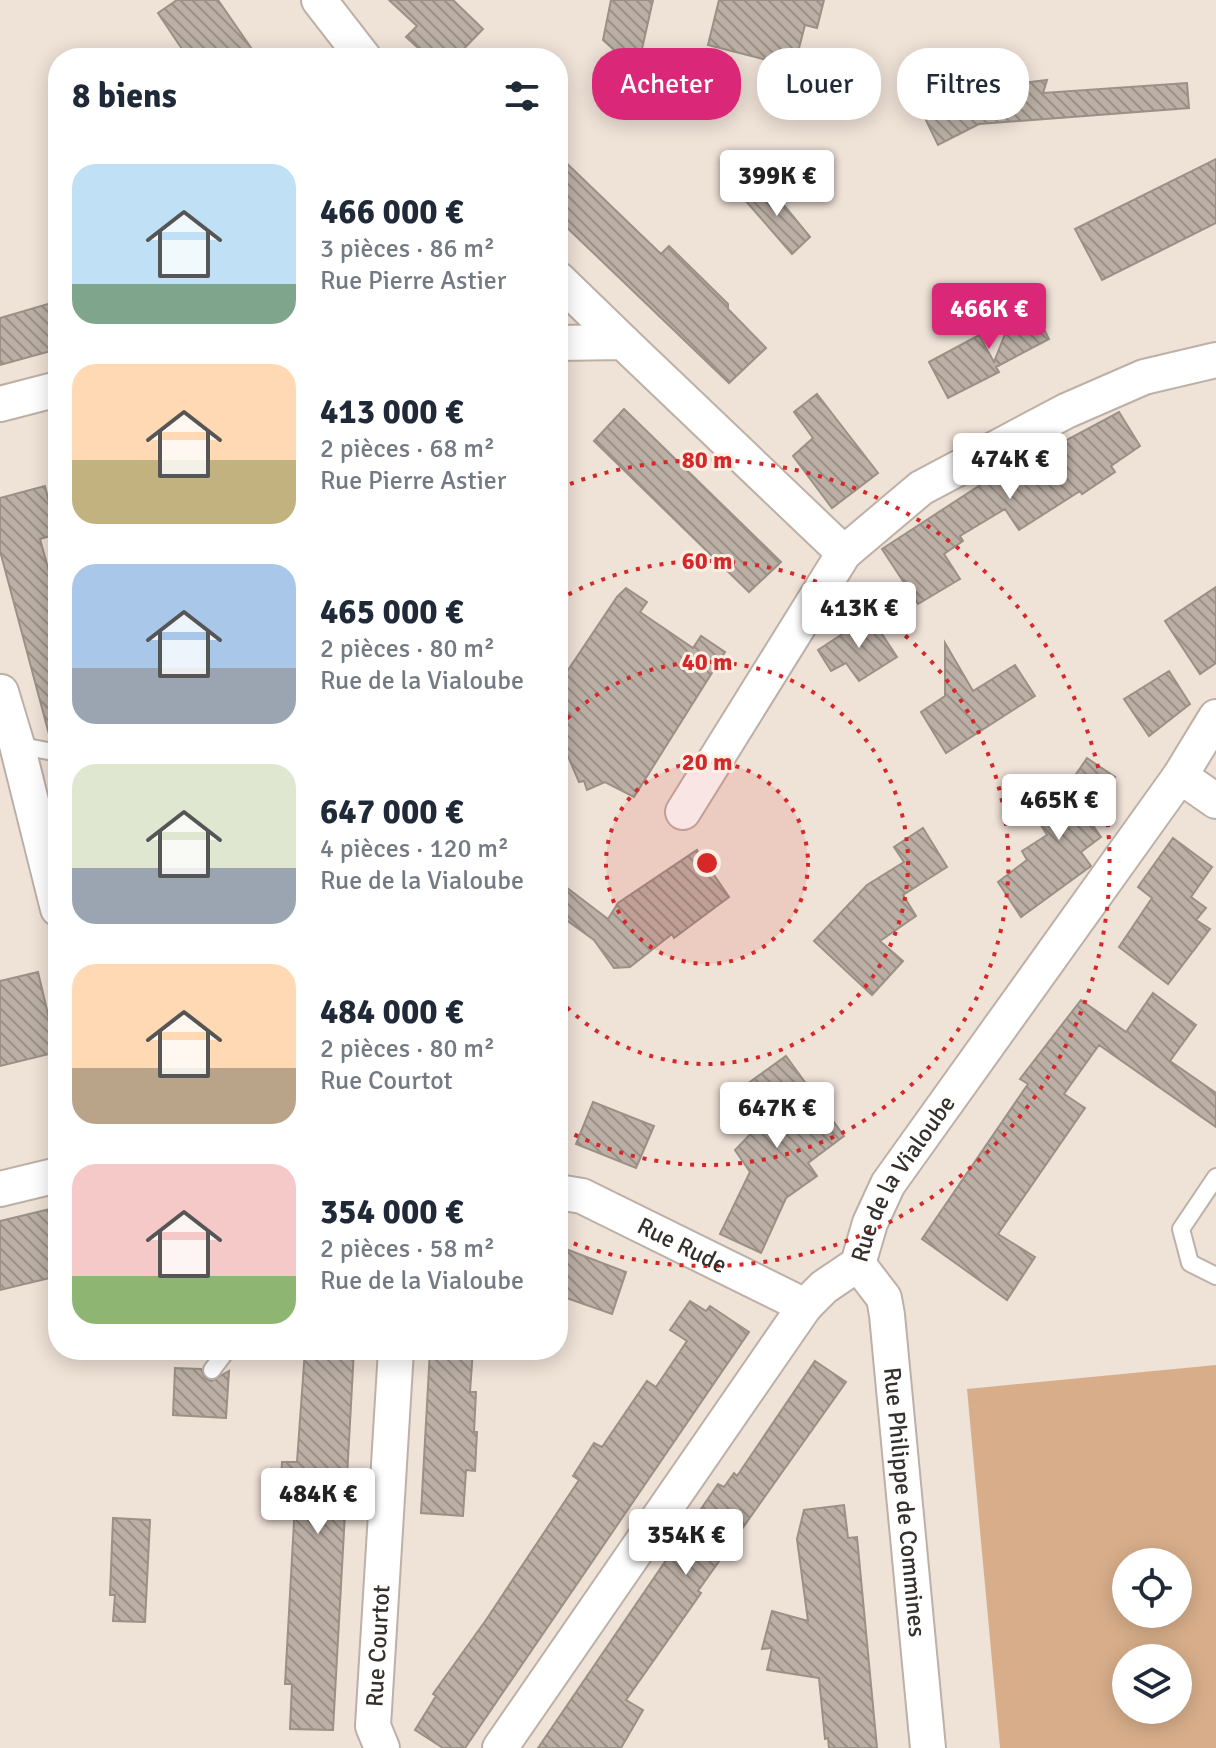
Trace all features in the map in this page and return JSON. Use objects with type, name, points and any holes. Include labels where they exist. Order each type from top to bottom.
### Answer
[{"type":"street","points":[[319,0],[356,48]]},
{"type":"street","points":[[568,289],[844,553]]},
{"type":"street","points":[[568,343],[623,342]]},
{"type":"street","points":[[683,812],[844,553],[921,488],[1066,411],[1144,377],[1216,360]]},
{"type":"street","points":[[0,404],[48,392]]},
{"type":"street","points":[[0,690],[48,869]]},
{"type":"street","name":"Rue de la Vialoube","points":[[500,1748],[805,1306],[824,1287],[858,1264],[870,1223],[888,1184],[1180,776],[1216,717]]},
{"type":"street","points":[[1180,776],[1216,801]]},
{"type":"street","points":[[0,1189],[48,1177]]},
{"type":"street","name":"Rue Rude","points":[[568,1194],[582,1196],[805,1306]]},
{"type":"street","name":"Rue Philippe de Commines","points":[[858,1264],[884,1298],[887,1315],[928,1748]]},
{"type":"street","name":"Rue Courtot","points":[[382,1748],[373,1726],[395,1360]]},
{"type":"lane","points":[[17,745],[48,751]]},
{"type":"lane","points":[[1216,1177],[1181,1229],[1190,1263],[1216,1276]]},
{"type":"lane","points":[[212,1370],[220,1360]]},
{"type":"shaded area","points":[[1216,1365],[1216,1748],[1000,1748],[967,1389]]},
{"type":"building","points":[[177,0],[218,0],[251,48],[181,48],[158,13]]},
{"type":"building","points":[[389,0],[453,0],[483,29],[465,48],[418,48],[406,37],[417,26]]},
{"type":"building","points":[[611,0],[653,0],[642,48],[612,48],[603,40]]},
{"type":"building","points":[[719,0],[824,0],[817,28],[805,25],[799,48],[757,48],[757,58],[741,53],[741,48],[708,45]]},
{"type":"building","points":[[1047,80],[1043,93],[1187,83],[1189,108],[979,124],[938,145],[926,120],[1029,120],[1029,82]]},
{"type":"building","points":[[1216,159],[1216,223],[1102,280],[1075,229]]},
{"type":"building","points":[[568,165],[661,254],[669,246],[728,304],[728,309],[766,348],[729,383],[568,229]]},
{"type":"building","points":[[764,181],[810,237],[792,254],[745,200]]},
{"type":"building","points":[[1023,288],[1049,339],[996,367],[999,372],[948,398],[929,362],[979,335],[994,362]]},
{"type":"building","points":[[48,304],[48,352],[0,365],[0,318]]},
{"type":"building","points":[[817,394],[878,473],[832,508],[793,456],[813,438],[794,412]]},
{"type":"building","points":[[624,409],[781,562],[749,592],[594,441]]},
{"type":"building","points":[[1119,412],[1140,446],[1111,466],[1115,472],[1019,530],[1005,509],[960,536],[963,541],[944,554],[960,579],[918,604],[882,549],[1028,454],[1049,443],[1052,448]]},
{"type":"building","points":[[45,486],[48,498],[48,537],[40,539],[48,568],[48,731],[0,551],[0,498]]},
{"type":"building","points":[[1216,587],[1216,663],[1200,674],[1165,621]]},
{"type":"building","points":[[626,588],[647,602],[640,612],[693,648],[701,636],[725,652],[634,797],[605,782],[587,790],[584,781],[579,782],[568,756],[568,670]]},
{"type":"building","points":[[870,616],[897,657],[859,681],[846,663],[831,671],[818,650]]},
{"type":"building","points":[[945,643],[973,691],[1015,665],[1035,696],[946,753],[921,712],[945,696]]},
{"type":"building","points":[[1169,671],[1190,704],[1149,736],[1124,699]]},
{"type":"building","points":[[1087,758],[1115,777],[1087,817],[1101,837],[1081,852],[1091,866],[1021,917],[998,882],[1027,860],[1022,851],[1047,835],[1038,820],[1051,811]]},
{"type":"building","points":[[923,828],[947,867],[903,895],[916,916],[880,941],[903,961],[872,995],[814,941],[867,885],[904,862],[894,847]]},
{"type":"building","points":[[1173,838],[1212,867],[1191,897],[1206,908],[1196,920],[1210,929],[1168,984],[1119,947],[1152,898],[1138,887]]},
{"type":"building","points":[[697,850],[729,897],[674,938],[672,934],[630,967],[614,968],[594,940],[568,921],[568,889],[608,919],[618,903]]},
{"type":"building","points":[[38,972],[48,1014],[48,1054],[0,1066],[0,981]]},
{"type":"building","points":[[1153,993],[1196,1025],[1170,1061],[1216,1093],[1216,1127],[1099,1045],[1064,1094],[1085,1108],[998,1234],[1035,1257],[1007,1300],[922,1239],[1028,1084],[1020,1079],[1081,1000],[1126,1032]]},
{"type":"building","points":[[786,1056],[844,1136],[808,1163],[817,1176],[786,1198],[761,1253],[720,1234],[750,1172],[735,1150],[760,1124],[736,1092]]},
{"type":"building","points":[[593,1102],[654,1126],[636,1168],[576,1144]]},
{"type":"building","points":[[48,1209],[48,1278],[0,1290],[0,1221]]},
{"type":"building","points":[[568,1250],[626,1272],[612,1314],[568,1299]]},
{"type":"building","points":[[690,1301],[706,1311],[710,1306],[749,1332],[465,1748],[443,1748],[415,1730],[436,1696],[433,1694],[579,1480],[573,1476],[594,1443],[602,1447],[647,1381],[656,1387],[687,1341],[670,1330]]},
{"type":"building","points":[[304,1360],[353,1360],[333,1730],[290,1729],[292,1684],[285,1684],[295,1504],[280,1503],[282,1462],[297,1462]]},
{"type":"building","points":[[429,1360],[472,1360],[470,1392],[476,1392],[475,1471],[466,1470],[463,1516],[421,1513]]},
{"type":"building","points":[[815,1361],[846,1382],[698,1591],[701,1593],[626,1700],[643,1710],[621,1748],[538,1748],[718,1484],[724,1487],[734,1473],[737,1476]]},
{"type":"building","points":[[175,1368],[201,1369],[205,1378],[211,1381],[229,1371],[226,1418],[173,1415]]},
{"type":"building","points":[[844,1505],[848,1538],[857,1537],[877,1748],[829,1748],[828,1738],[825,1739],[819,1678],[767,1670],[772,1648],[762,1649],[772,1611],[808,1621],[797,1539],[804,1510]]},
{"type":"building","points":[[113,1518],[150,1520],[145,1622],[113,1621],[115,1595],[110,1595]]}]
